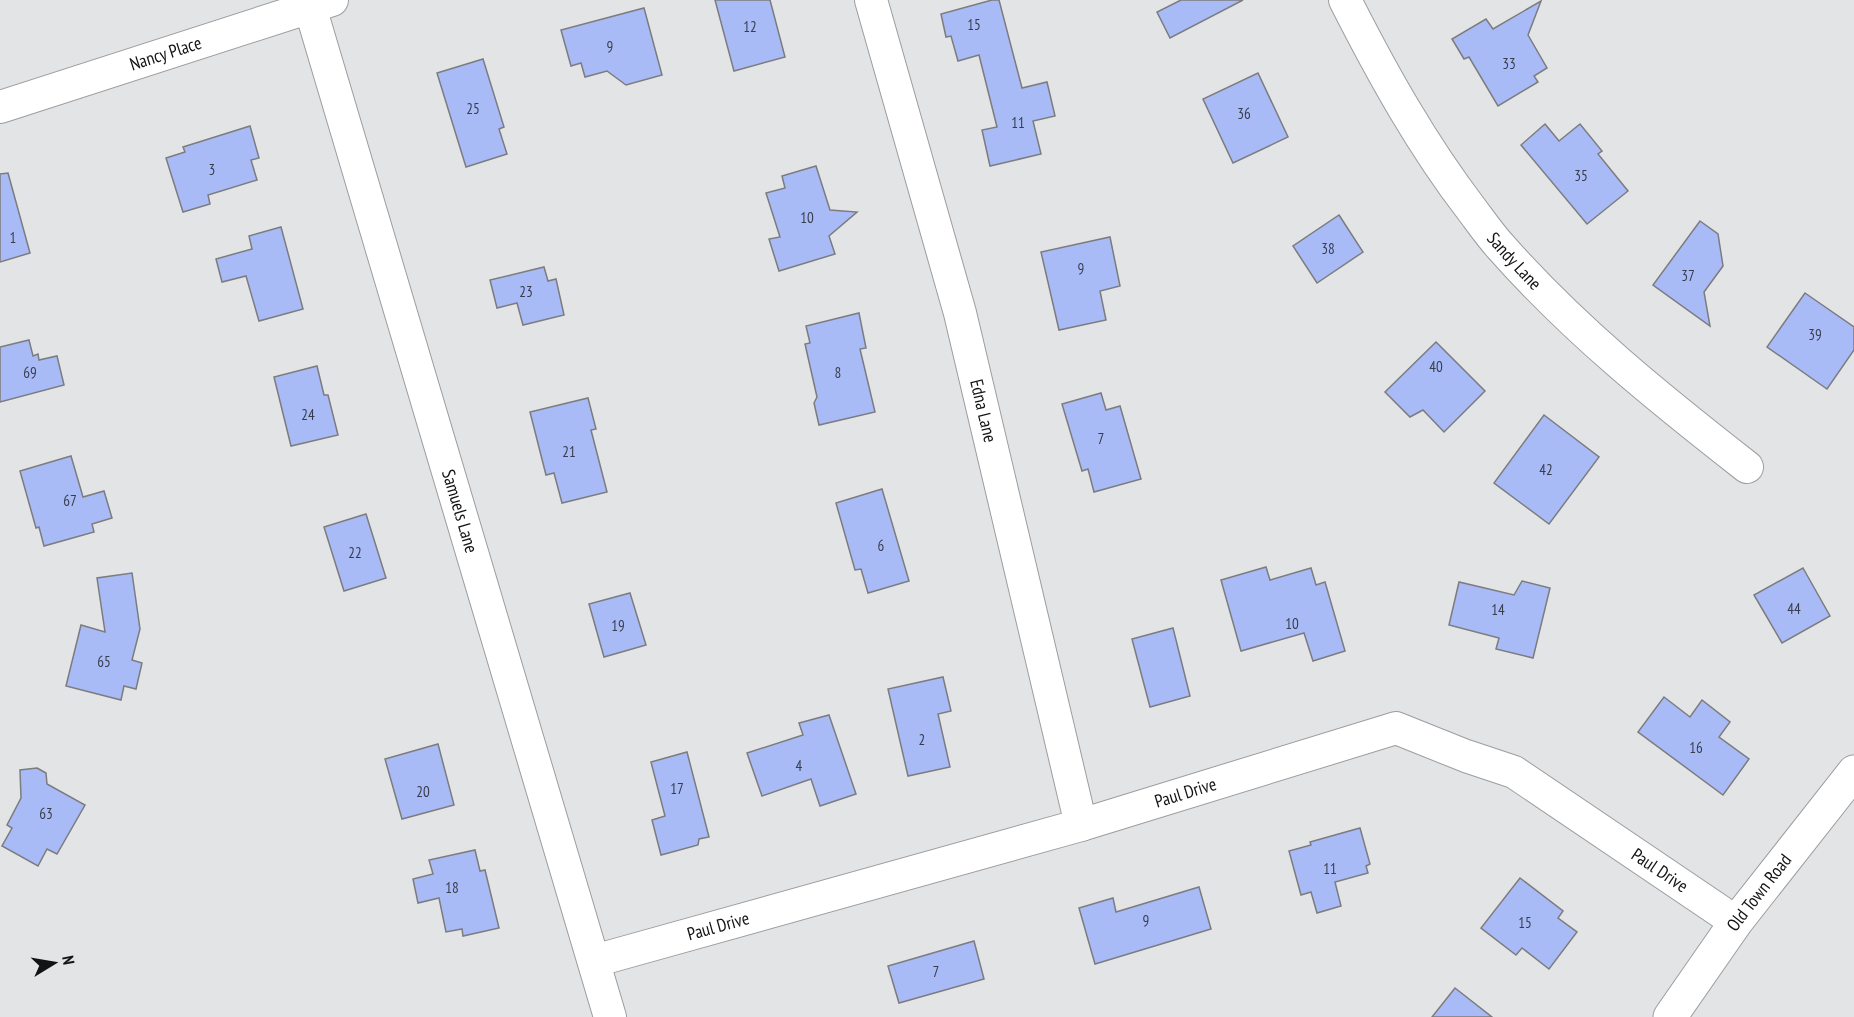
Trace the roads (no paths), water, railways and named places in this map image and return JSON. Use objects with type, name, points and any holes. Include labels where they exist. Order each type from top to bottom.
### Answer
[{"type":"main road","name":"Old Town Road","points":[[1670,1017],[1736,922],[1854,772]]},
{"type":"street","name":"Edna Lane","points":[[871,0],[960,313],[1081,825]]},
{"type":"street","name":"Sandy Lane","points":[[1345,0],[1369,47],[1440,168],[1498,245],[1566,316],[1658,396],[1748,467]]},
{"type":"street","name":"Nancy Place","points":[[0,108],[321,3]]},
{"type":"street","name":"Samuels Lane","points":[[321,3],[610,1017]]},
{"type":"street","name":"Paul Drive","points":[[594,961],[1081,825],[1396,728],[1514,772],[1736,922]]}]
